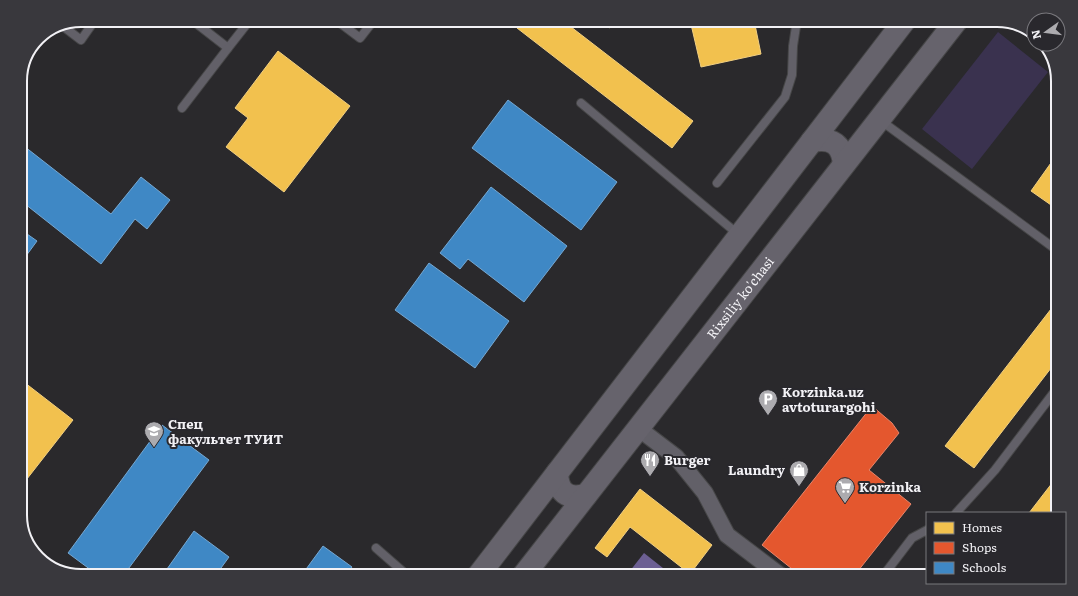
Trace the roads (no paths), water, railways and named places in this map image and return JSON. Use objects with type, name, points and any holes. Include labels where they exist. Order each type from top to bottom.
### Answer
[{"type":"main road","points":[[483,569],[812,141],[897,27]]},
{"type":"main road","name":"Rixsiliy ko'chasi","points":[[528,569],[952,27]]},
{"type":"main road","points":[[812,141],[825,140],[835,143],[842,153],[844,164]]},
{"type":"main road","points":[[557,473],[559,484],[565,494],[576,497],[586,495]]},
{"type":"street","points":[[638,428],[676,457],[705,493],[727,535],[772,569]]},
{"type":"lane","points":[[67,29],[80,40],[90,27]]},
{"type":"lane","points":[[201,27],[228,48]]},
{"type":"lane","points":[[182,108],[244,27]]},
{"type":"lane","points":[[345,27],[360,38],[369,27]]},
{"type":"lane","points":[[716,183],[786,96],[792,75],[793,46],[796,27]]},
{"type":"lane","points":[[581,103],[740,235]]},
{"type":"lane","points":[[879,120],[1051,246]]},
{"type":"lane","points":[[957,512],[995,470],[1051,400]]},
{"type":"lane","points":[[888,569],[912,538],[926,531]]},
{"type":"lane","points":[[376,548],[400,569]]},
{"type":"place","name":"Korzinka.uz avtoturargohi","points":[[768,416]]},
{"type":"place","name":"Спец факультет ТУИТ","points":[[154,448]]},
{"type":"place","name":"Burger","points":[[650,477]]},
{"type":"place","name":"Laundry","points":[[799,487]]},
{"type":"place","name":"Korzinka","points":[[845,504]]}]
